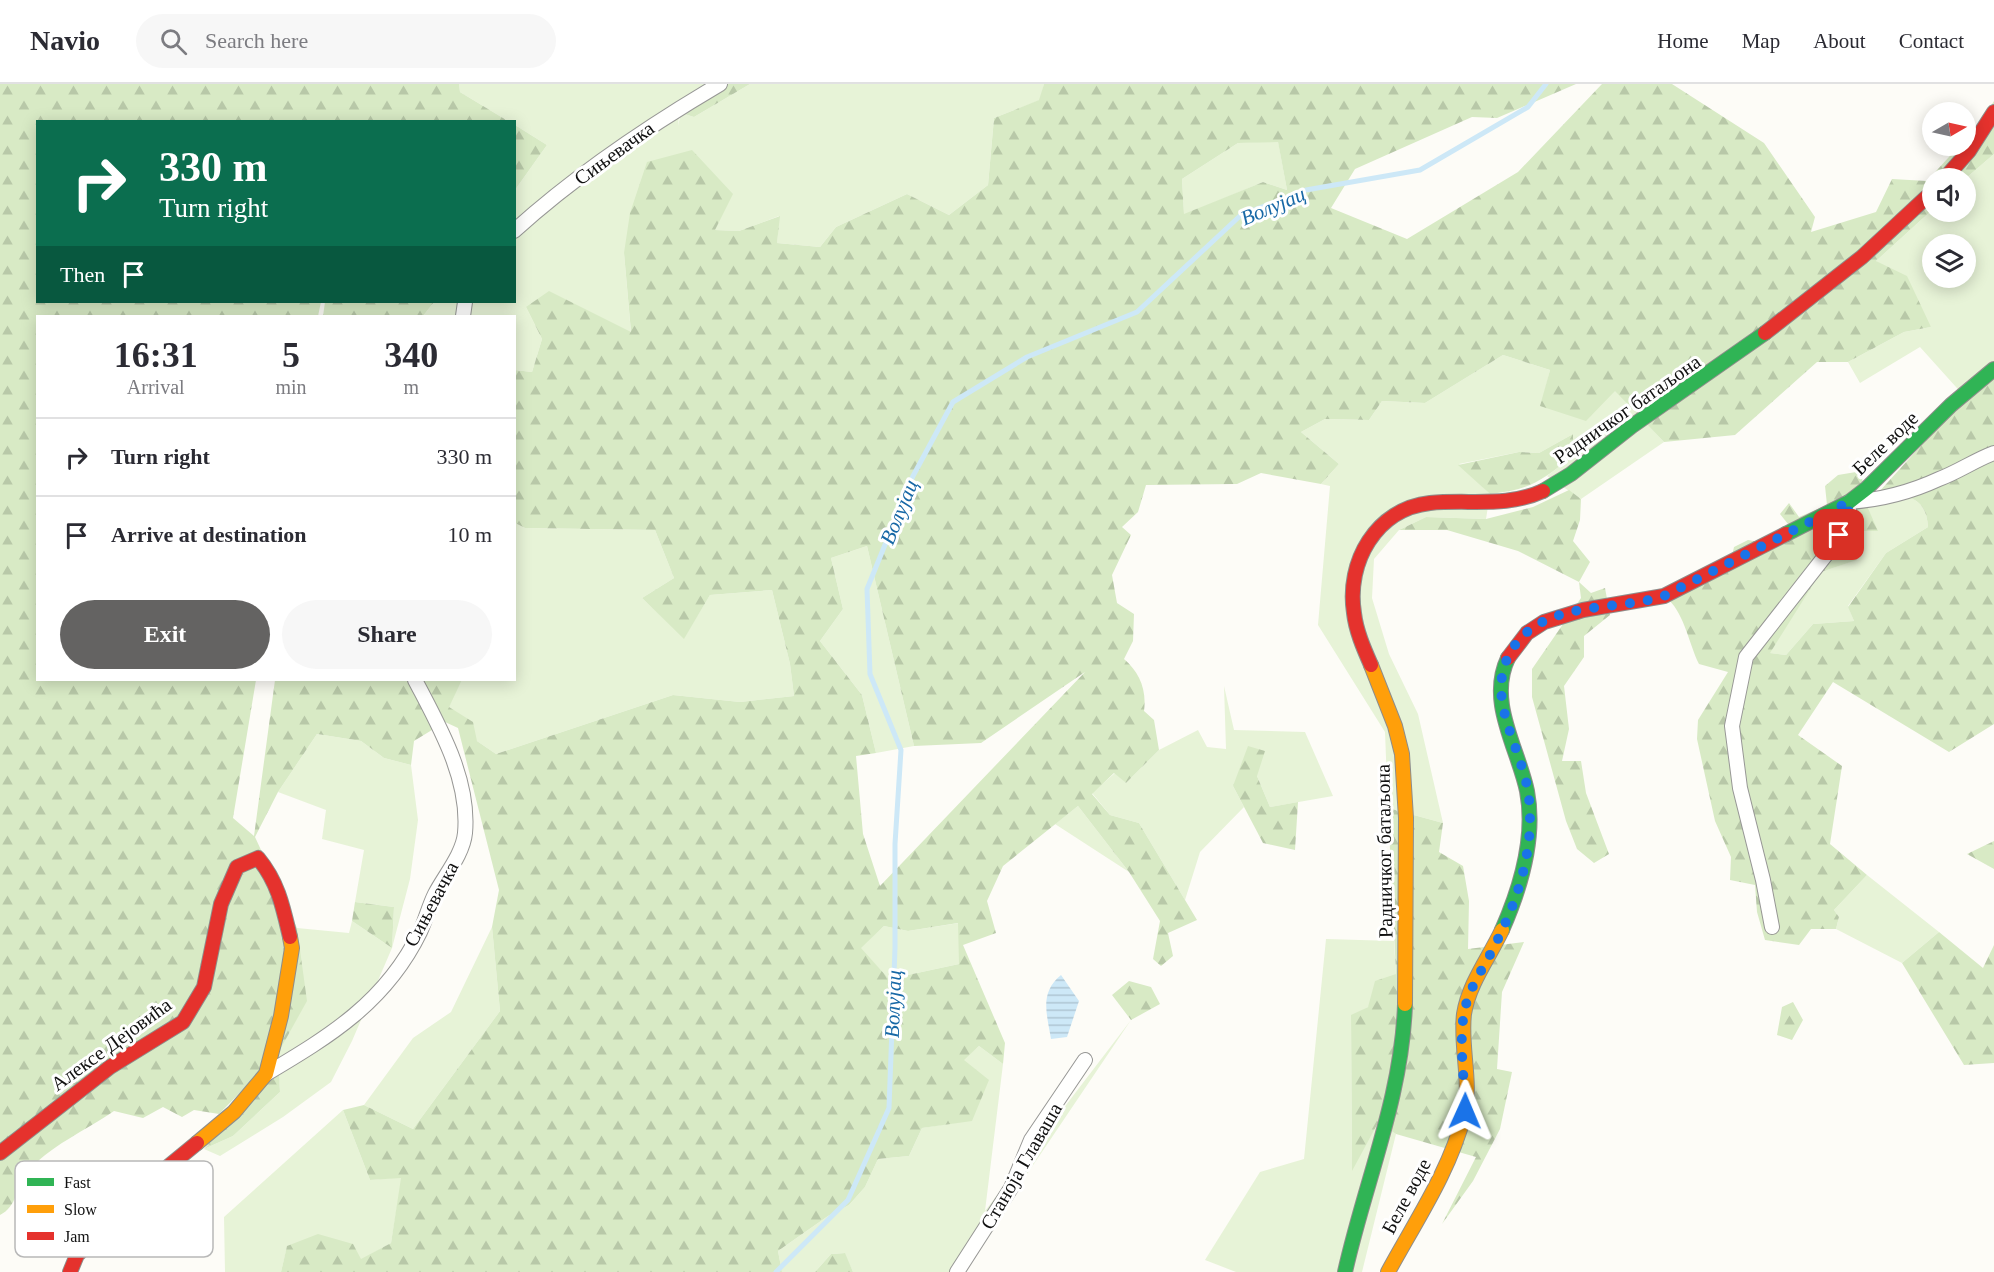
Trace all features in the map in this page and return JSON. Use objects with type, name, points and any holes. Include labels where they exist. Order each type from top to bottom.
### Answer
[{"type":"street","name":"Сињевачка","points":[[516,229],[540,208],[648,127],[720,84]]},
{"type":"street","points":[[1954,168],[1969,151],[1994,112]]},
{"type":"street","name":"Радничког батаљона","points":[[1345,1272],[1359,1212],[1386,1129],[1400,1064],[1405,1015],[1405,776],[1393,717],[1370,668],[1353,619],[1355,578],[1361,553],[1369,539],[1389,517],[1411,506],[1441,501],[1506,503],[1532,496],[1554,485],[1629,428],[1792,315],[1862,260],[1922,202]]},
{"type":"street","name":"Беле воде","points":[[1388,1272],[1448,1159],[1465,1111],[1462,1025],[1468,998],[1511,914],[1520,886],[1530,828],[1529,799],[1526,778],[1505,720],[1500,689],[1503,667],[1514,646],[1530,630],[1553,618],[1585,609],[1637,603],[1664,596],[1849,502],[1867,488],[1951,405],[1994,369]]},
{"type":"street","points":[[1772,927],[1740,788],[1732,726],[1746,657],[1829,551],[1849,519],[1849,502],[1873,501],[1908,491],[1940,479],[1994,453]]},
{"type":"street","name":"Сињевачка","points":[[266,1074],[324,1040],[359,1014],[389,978],[419,933],[434,896],[463,846],[465,817],[455,768],[444,736],[416,681]]},
{"type":"street","name":"Алексе Дејовића","points":[[0,1153],[110,1067],[183,1022],[204,987],[221,904],[237,867],[258,858],[268,871],[281,896],[292,948],[281,1016],[266,1074],[234,1112],[175,1161]]},
{"type":"street","name":"Станоја Главаша","points":[[957,1272],[1011,1188],[1031,1140],[1085,1060]]},
{"type":"street","name":"Алексе Дејовића","points":[[70,1272],[76,1257]]},
{"type":"green space","points":[[0,84],[459,84],[460,92],[506,120],[36,120],[36,303],[321,303],[318,315],[36,315],[36,681],[256,681],[233,818],[254,836],[275,681],[462,681],[449,707],[473,722],[477,741],[496,754],[673,695],[740,702],[794,696],[790,664],[772,590],[710,595],[684,639],[642,598],[674,578],[655,530],[525,528],[516,524],[516,370],[532,372],[542,339],[526,307],[549,291],[631,332],[624,253],[630,213],[647,162],[692,150],[733,194],[715,230],[739,231],[780,216],[777,243],[820,247],[836,227],[907,194],[949,215],[988,185],[994,118],[1039,100],[1044,84],[1576,84],[1497,118],[1472,117],[1355,169],[1331,208],[1407,239],[1518,172],[1602,84],[1672,84],[1764,143],[1815,217],[1811,232],[1876,212],[1892,179],[1922,181],[1922,219],[1876,261],[1907,276],[1931,327],[1904,332],[1848,362],[1817,362],[1735,435],[1664,442],[1615,391],[1586,421],[1540,406],[1550,370],[1503,355],[1425,403],[1382,401],[1369,420],[1325,419],[1301,432],[1339,464],[1321,484],[1261,473],[1237,484],[1146,485],[1138,512],[1122,527],[1131,535],[1112,575],[1117,603],[1134,614],[1133,641],[1124,659],[1141,682],[1145,703],[1144,711],[1154,720],[1159,750],[1126,783],[1114,773],[1092,794],[1110,815],[1139,823],[1197,920],[1168,933],[1173,956],[1161,966],[1153,959],[1160,921],[1129,872],[1078,806],[1003,866],[987,901],[996,933],[963,945],[1005,1043],[1003,1064],[979,1046],[964,1060],[989,1080],[972,1121],[922,1128],[909,1156],[878,1159],[865,1187],[849,1205],[828,1216],[778,1251],[782,1272],[281,1272],[287,1246],[318,1234],[353,1244],[361,1259],[391,1243],[401,1178],[370,1180],[343,1110],[364,1105],[413,1129],[500,1011],[492,927],[499,890],[458,728],[445,722],[414,741],[411,765],[384,758],[361,741],[317,734],[278,792],[255,837],[297,928],[307,1001],[277,1055],[219,1114],[194,1110],[182,1117],[163,1107],[143,1118],[114,1111],[56,1147],[38,1161],[15,1161],[15,1197],[10,1207],[0,1215]],"holes":[[[1278,142],[1287,190],[1263,182],[1184,214],[1182,179],[1238,143]],[[867,546],[914,746],[981,743],[1085,672],[880,886],[863,834],[856,756],[876,753],[862,695],[820,641],[843,609],[831,558]],[[958,923],[959,964],[889,979],[861,948],[884,926],[908,931]]]},
{"type":"green space","points":[[459,84],[717,84],[680,108],[678,126],[681,113],[694,117],[750,84],[1044,84],[1040,100],[994,118],[988,185],[949,215],[907,194],[836,227],[820,247],[777,243],[779,216],[739,231],[714,230],[624,253],[631,333],[526,307],[542,339],[532,372],[516,370],[516,315],[424,315],[433,303],[516,303],[516,189],[547,145],[516,126],[516,120],[506,120],[460,92]]},
{"type":"green space","points":[[724,84],[750,84],[694,117],[681,113]]},
{"type":"green space","points":[[1994,101],[1994,154],[1976,170],[1939,168],[1950,156],[1976,156],[1976,129]]},
{"type":"green space","points":[[516,126],[547,145],[516,189]]},
{"type":"green space","points":[[1278,141],[1287,190],[1263,182],[1184,215],[1182,179],[1238,143]]},
{"type":"green space","points":[[1994,154],[1994,365],[1965,397],[1920,347],[1860,383],[1848,362],[1904,332],[1931,327],[1876,261],[1922,219],[1922,222],[1976,222],[1976,170]]},
{"type":"green space","points":[[325,303],[433,303],[424,315],[323,315]]},
{"type":"green space","points":[[1503,355],[1550,370],[1541,406],[1615,390],[1664,442],[1581,499],[1547,476],[1573,456],[1573,434],[1539,453],[1519,452],[1459,464],[1490,494],[1486,519],[1426,517],[1399,530],[1374,559],[1372,598],[1389,654],[1418,714],[1443,823],[1388,808],[1385,732],[1318,625],[1330,486],[1321,484],[1339,464],[1301,432],[1325,419],[1369,420],[1382,401],[1425,403]]},
{"type":"green space","points":[[1994,365],[1994,724],[1949,752],[1833,682],[1798,735],[1842,766],[1830,844],[1867,875],[1834,910],[1839,917],[1836,929],[1811,929],[1799,945],[1765,940],[1757,912],[1755,885],[1730,880],[1731,857],[1715,821],[1697,739],[1698,720],[1728,672],[1699,664],[1683,622],[1669,600],[1731,560],[1734,547],[1748,540],[1760,542],[1788,524],[1780,514],[1789,503],[1799,517],[1827,505],[1825,486],[1838,475],[1862,471],[1863,497],[1878,531],[1852,531],[1840,548],[1857,560],[1821,572],[1770,653],[1786,655],[1813,624],[1854,621],[1848,607],[1886,553],[1928,527],[1923,508],[1918,503],[1905,496],[1878,493]]},
{"type":"green space","points":[[1573,434],[1573,456],[1543,478],[1515,490],[1490,494],[1458,465],[1519,452],[1539,453]]},
{"type":"green space","points":[[1569,490],[1581,499],[1580,520],[1573,541],[1590,562],[1579,582],[1518,551],[1447,530],[1399,530],[1426,517],[1486,519],[1533,507]]},
{"type":"green space","points":[[1878,493],[1905,496],[1918,503],[1923,508],[1928,527],[1886,553],[1848,606],[1854,621],[1813,624],[1786,655],[1769,653],[1821,572],[1856,560],[1840,548],[1853,531],[1863,497]]},
{"type":"green space","points":[[516,524],[525,528],[655,530],[674,578],[642,598],[684,638],[710,595],[772,590],[790,664],[794,696],[740,702],[673,695],[496,754],[477,741],[448,707],[461,681],[516,681]]},
{"type":"green space","points":[[867,546],[914,746],[876,753],[862,695],[820,641],[843,609],[831,558]]},
{"type":"green space","points":[[1579,582],[1591,593],[1605,588],[1610,615],[1584,636],[1584,657],[1564,686],[1569,729],[1562,761],[1581,761],[1586,793],[1609,854],[1594,863],[1577,849],[1566,821],[1532,697],[1532,669],[1581,598]]},
{"type":"green space","points":[[1224,686],[1234,730],[1305,732],[1333,796],[1270,807],[1257,776],[1233,786],[1244,807],[1200,852],[1185,900],[1139,823],[1110,815],[1092,793],[1115,773],[1126,783],[1159,750],[1198,730],[1207,747],[1226,749]]},
{"type":"green space","points":[[317,734],[361,741],[384,758],[411,765],[418,820],[410,879],[392,948],[394,907],[355,902],[364,850],[322,839],[326,810],[278,792]]},
{"type":"green space","points":[[1248,746],[1265,751],[1257,776],[1270,807],[1298,802],[1295,850],[1263,843],[1233,786]]},
{"type":"green space","points":[[1078,806],[1129,872],[1055,824]]},
{"type":"green space","points":[[1388,808],[1443,823],[1439,852],[1463,866],[1469,901],[1468,949],[1524,942],[1502,992],[1497,1069],[1512,1072],[1500,1129],[1473,1181],[1442,1224],[1476,1157],[1396,1134],[1378,1123],[1352,1171],[1351,1015],[1368,1007],[1375,981],[1396,974]]},
{"type":"green space","points":[[1994,841],[1994,869],[1967,854]]},
{"type":"green space","points":[[1867,875],[1939,932],[1902,963],[1836,929],[1839,917],[1834,910]]},
{"type":"green space","points":[[355,902],[394,907],[392,948],[352,921]]},
{"type":"green space","points":[[352,921],[392,948],[352,1041],[331,1082],[283,1117],[220,1156],[204,1149],[233,1136],[280,1092],[277,1055],[297,928],[349,933]]},
{"type":"green space","points":[[959,923],[959,964],[889,979],[860,948],[884,926],[908,931]]},
{"type":"green space","points":[[492,927],[500,1011],[413,1129],[364,1105],[413,1038],[451,1012]]},
{"type":"green space","points":[[1939,932],[1983,968],[1994,945],[1994,1063],[1964,1065],[1902,963]]},
{"type":"green space","points":[[1326,939],[1394,941],[1396,974],[1368,1007],[1351,1016],[1352,1169],[1378,1123],[1396,1134],[1362,1272],[1236,1272],[1205,1260],[1260,1172],[1304,1159]]},
{"type":"green space","points":[[1129,981],[1151,987],[1160,1004],[1131,1020],[1112,995]]},
{"type":"green space","points":[[1793,1002],[1803,1020],[1792,1040],[1777,1035],[1782,1007]]},
{"type":"green space","points":[[1131,1020],[961,1272],[853,1272],[844,1253],[831,1254],[815,1272],[782,1272],[778,1251],[828,1216],[849,1205],[865,1187],[878,1159],[909,1156],[922,1128],[972,1120],[963,1060],[979,1046],[1003,1064],[985,1211]]},
{"type":"green space","points":[[279,1075],[280,1092],[233,1136],[204,1149],[265,1084]]},
{"type":"green space","points":[[343,1110],[370,1180],[402,1177],[391,1243],[361,1260],[287,1247],[281,1272],[225,1272],[224,1217]]},
{"type":"green space","points":[[845,1253],[853,1272],[815,1272],[831,1254]]},
{"type":"water","points":[[1061,975],[1079,1001],[1067,1037],[1051,1039],[1047,997],[1054,982]]},
{"type":"waterway","name":"Волујац","points":[[776,1272],[848,1200],[889,1108],[895,948],[895,844],[901,750],[870,674],[867,589],[913,476],[953,402],[1027,357],[1137,312],[1241,215],[1306,190],[1420,170],[1528,107],[1546,84]]},
{"type":"traffic: fast","points":[[1543,491],[1571,474],[1632,426],[1765,333]]},
{"type":"traffic: fast","points":[[1786,534],[1849,502],[1867,488],[1951,405],[1994,369]]},
{"type":"traffic: fast","points":[[1502,930],[1521,880],[1530,826],[1527,791],[1502,708],[1502,675],[1508,658]]},
{"type":"traffic: fast","points":[[1345,1272],[1390,1106],[1397,1073],[1405,1004]]},
{"type":"traffic: slow","points":[[1371,665],[1395,726],[1402,754],[1406,818],[1405,1004]]},
{"type":"traffic: slow","points":[[1388,1272],[1431,1196],[1458,1136],[1464,1115],[1467,1090],[1463,1039],[1464,1014],[1470,992],[1502,930]]},
{"type":"traffic: slow","points":[[197,1143],[234,1112],[266,1074],[281,1016],[292,948],[290,937]]},
{"type":"traffic: jam","points":[[1954,168],[1969,151],[1994,112]]},
{"type":"traffic: jam","points":[[1765,333],[1862,257],[1922,201]]},
{"type":"traffic: jam","points":[[1371,665],[1357,626],[1353,594],[1360,557],[1380,527],[1411,507],[1430,503],[1501,501],[1543,491]]},
{"type":"traffic: jam","points":[[1508,658],[1527,633],[1544,622],[1583,610],[1664,596],[1786,534]]},
{"type":"traffic: jam","points":[[0,1153],[110,1067],[183,1022],[204,987],[221,904],[237,867],[258,858],[265,867],[282,905],[290,937]]},
{"type":"traffic: jam","points":[[175,1161],[197,1143]]},
{"type":"traffic: jam","points":[[70,1272],[76,1257]]},
{"type":"route","points":[[1465,1111],[1462,1025],[1468,998],[1511,914],[1520,886],[1530,828],[1526,778],[1505,720],[1500,689],[1503,667],[1514,646],[1530,630],[1553,618],[1585,609],[1637,603],[1664,596],[1849,502],[1849,519],[1839,535]]}]
